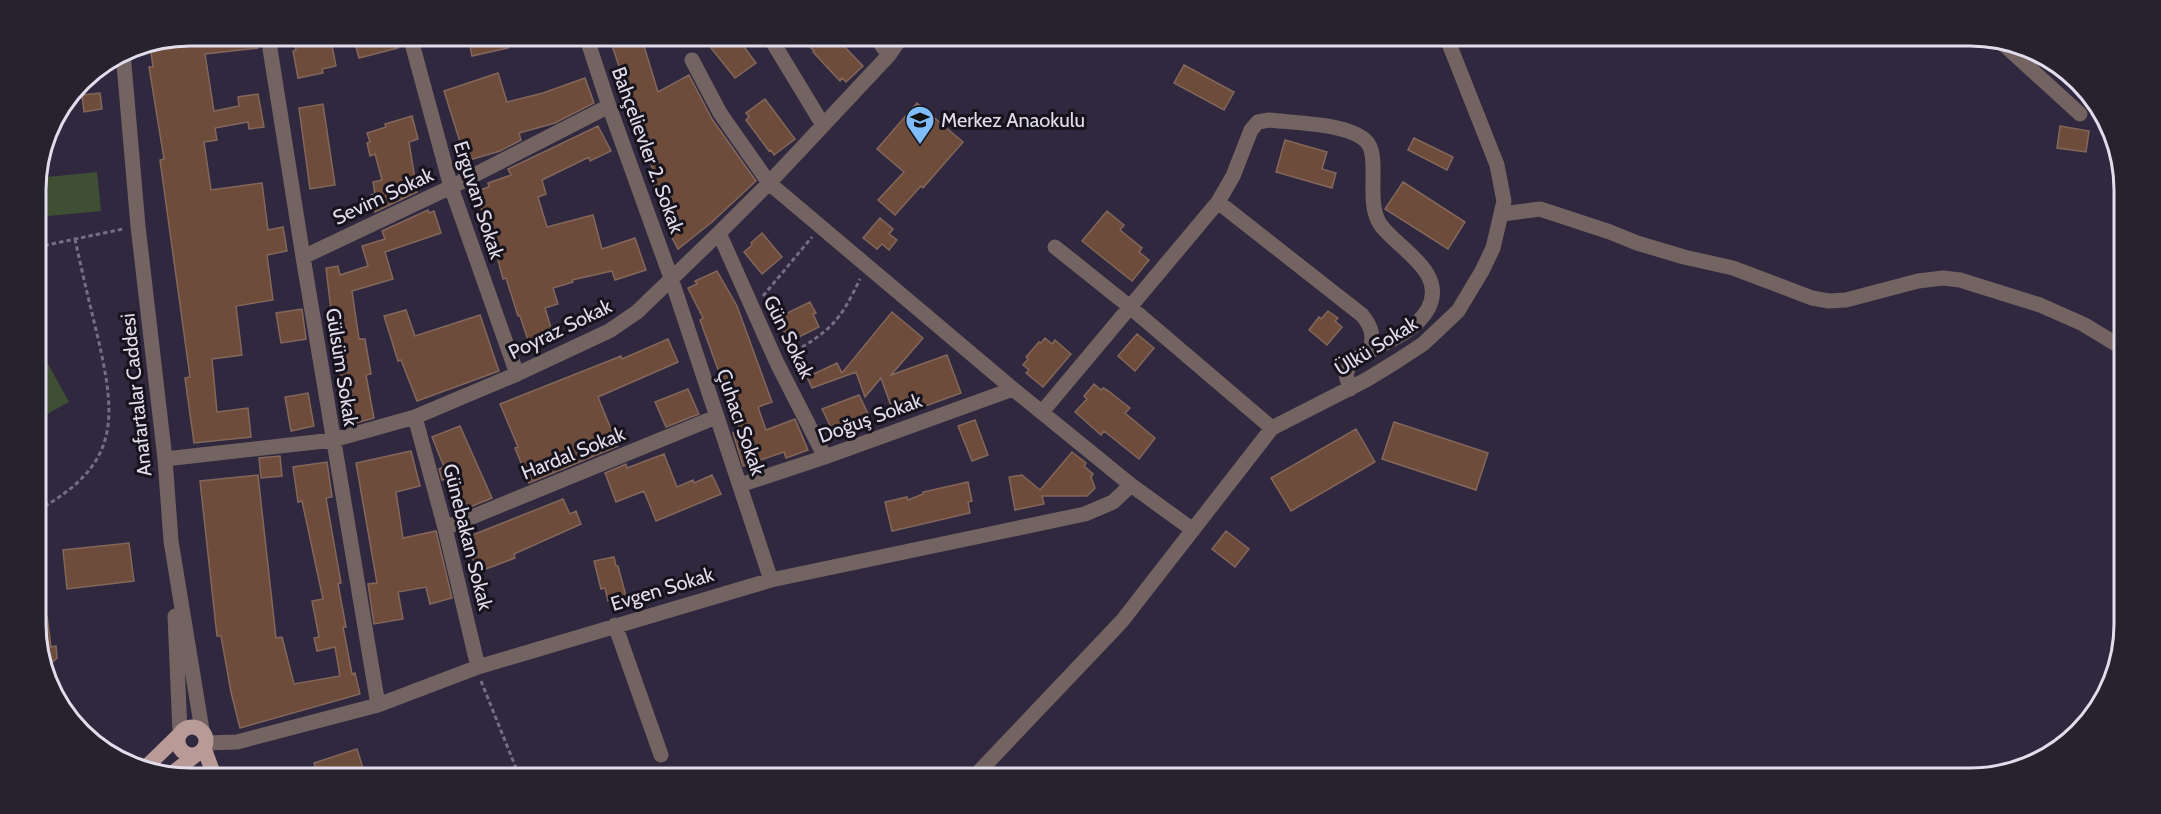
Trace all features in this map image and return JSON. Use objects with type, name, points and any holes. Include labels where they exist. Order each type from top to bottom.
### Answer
[{"type":"main road","points":[[151,762],[184,729],[193,726],[211,768]]},
{"type":"main road","points":[[179,734],[178,745],[183,752],[202,744]]},
{"type":"main road","points":[[179,767],[202,744]]},
{"type":"street","name":"Ülkü Sokak","points":[[1272,428],[1350,389],[1423,344],[1458,310],[1493,248],[1502,214],[1502,185],[1497,165],[1450,46]]},
{"type":"street","name":"Gülsüm Sokak","points":[[270,47],[378,705]]},
{"type":"street","name":"Erguvan Sokak","points":[[413,47],[451,187],[517,374]]},
{"type":"street","name":"Bahçelievler 2. Sokak","points":[[590,47],[671,278]]},
{"type":"street","points":[[775,47],[823,125]]},
{"type":"street","points":[[883,47],[889,55]]},
{"type":"street","name":"Poyraz Sokak","points":[[165,459],[333,440],[415,417],[517,374],[624,322],[769,183],[895,47]]},
{"type":"street","points":[[2013,53],[2080,114]]},
{"type":"street","points":[[692,60],[720,113],[769,183],[1013,389],[1131,484],[1193,530]]},
{"type":"street","name":"Anafartalar Caddesi","points":[[124,63],[138,225],[165,459],[171,542],[202,744]]},
{"type":"street","name":"Sevim Sokak","points":[[303,257],[451,187],[609,106]]},
{"type":"street","points":[[1042,412],[1218,202],[1233,176],[1251,130],[1258,122],[1269,120],[1336,128],[1365,140],[1372,150],[1375,215],[1380,226],[1419,262],[1432,290],[1428,308],[1421,318],[1392,340],[1350,363],[1346,375],[1350,389]]},
{"type":"street","points":[[1218,202],[1362,315],[1370,325],[1372,333],[1370,351]]},
{"type":"street","points":[[1502,214],[1540,209],[1637,243],[1732,268],[1812,298],[1829,301],[1846,300],[1918,281],[1943,278],[1960,280],[2040,304],[2083,324],[2114,343]]},
{"type":"street","name":"Gün Sokak","points":[[719,233],[777,363],[825,457]]},
{"type":"street","points":[[983,768],[1122,621],[1272,428],[1130,307],[1055,247]]},
{"type":"street","name":"Çuhacı Sokak","points":[[671,278],[771,580]]},
{"type":"street","name":"Doğuş Sokak","points":[[740,484],[825,457],[1013,389]]},
{"type":"street","name":"Günebakan Sokak","points":[[415,417],[445,528],[478,668]]},
{"type":"street","name":"Hardal Sokak","points":[[445,528],[716,417]]},
{"type":"street","name":"Evgen Sokak","points":[[202,744],[237,742],[378,705],[478,668],[771,580],[1084,514],[1113,502],[1131,484]]},
{"type":"street","points":[[171,542],[179,734]]},
{"type":"street","points":[[615,625],[661,755]]},
{"type":"path","points":[[47,245],[138,225]]},
{"type":"path","points":[[752,309],[820,227]]},
{"type":"path","points":[[46,506],[63,497],[84,477],[98,457],[108,425],[106,375],[75,239]]},
{"type":"path","points":[[777,363],[832,327],[845,310],[867,265]]},
{"type":"path","points":[[478,668],[483,688],[516,768]]},
{"type":"green space","points":[[97,172],[101,211],[47,216],[47,177]]},
{"type":"green space","points":[[47,361],[69,402],[46,414]]},
{"type":"building","points":[[258,47],[205,54],[214,111],[239,106],[238,97],[258,94],[264,127],[249,129],[248,122],[215,128],[217,140],[204,142],[211,190],[262,183],[268,230],[283,227],[287,251],[267,255],[273,300],[236,306],[242,355],[212,359],[217,412],[248,408],[251,437],[194,443],[185,378],[190,377],[160,160],[164,159],[149,67],[153,67],[151,52],[163,49]]},
{"type":"building","points":[[295,47],[332,47],[336,66],[322,69],[323,73],[298,78],[293,51],[296,50]]},
{"type":"building","points":[[356,47],[398,47],[398,48],[359,58]]},
{"type":"building","points":[[470,47],[508,48],[472,56]]},
{"type":"building","points":[[613,47],[644,47],[658,92],[689,75],[712,119],[756,181],[712,222],[678,249],[667,228],[671,225],[666,219],[651,178],[655,176]]},
{"type":"building","points":[[710,47],[744,47],[756,63],[735,78]]},
{"type":"building","points":[[810,47],[844,47],[863,66],[846,82],[842,78],[840,81]]},
{"type":"building","points":[[1184,65],[1234,92],[1224,110],[1174,83]]},
{"type":"building","points":[[498,73],[507,102],[543,93],[585,78],[594,103],[555,123],[519,133],[521,140],[500,151],[466,161],[444,91]]},
{"type":"building","points":[[100,93],[102,109],[84,112],[83,95]]},
{"type":"building","points":[[765,99],[795,139],[774,155],[746,120],[749,117],[746,113]]},
{"type":"building","name":"Merkez Anaokulu","points":[[917,103],[963,142],[923,188],[921,186],[895,215],[878,200],[904,172],[877,149]]},
{"type":"building","points":[[323,104],[335,185],[310,189],[299,108]]},
{"type":"building","points":[[412,116],[418,139],[409,142],[417,192],[375,212],[371,195],[375,194],[373,182],[382,180],[375,154],[370,156],[367,143],[370,142],[367,133],[386,127],[385,124]]},
{"type":"building","points":[[598,126],[611,151],[590,161],[589,157],[542,180],[546,194],[538,197],[547,227],[593,215],[602,249],[635,238],[646,270],[615,280],[612,271],[572,280],[573,282],[553,288],[558,304],[545,308],[555,341],[531,349],[506,278],[503,279],[485,211],[482,211],[476,191],[489,187],[488,183],[511,175],[508,169]]},
{"type":"building","points":[[2060,126],[2089,131],[2086,152],[2057,148]]},
{"type":"building","points":[[1414,138],[1453,157],[1447,170],[1408,150]]},
{"type":"building","points":[[1285,140],[1327,152],[1322,169],[1336,173],[1332,188],[1276,172]]},
{"type":"building","points":[[1403,182],[1465,222],[1448,249],[1385,209]]},
{"type":"building","points":[[428,210],[429,213],[434,211],[441,233],[385,252],[393,279],[352,291],[359,339],[365,339],[371,374],[366,375],[374,418],[352,424],[335,344],[326,268],[338,266],[340,275],[368,266],[362,246],[385,239],[382,231]]},
{"type":"building","points":[[1107,211],[1124,225],[1120,230],[1142,248],[1139,252],[1149,260],[1132,281],[1082,241]]},
{"type":"building","points":[[880,218],[893,229],[889,234],[897,240],[889,250],[882,244],[877,249],[863,238]]},
{"type":"building","points":[[762,233],[782,257],[762,274],[744,252]]},
{"type":"building","points":[[717,271],[737,306],[772,402],[758,407],[766,430],[795,419],[808,450],[786,458],[784,452],[743,466],[733,433],[740,430],[700,320],[703,318],[688,288],[697,284],[695,281]]},
{"type":"building","points":[[810,302],[816,313],[813,314],[819,327],[789,342],[777,318]]},
{"type":"building","points":[[302,309],[306,339],[281,343],[276,313]]},
{"type":"building","points":[[406,310],[415,336],[480,315],[499,371],[417,401],[401,360],[398,361],[384,316]]},
{"type":"building","points":[[1328,311],[1338,318],[1335,321],[1342,327],[1327,345],[1309,330],[1319,317],[1321,319]]},
{"type":"building","points":[[892,312],[923,338],[891,375],[947,355],[961,393],[895,417],[881,378],[865,397],[856,372],[812,388],[807,377],[837,363],[842,373]]},
{"type":"building","points":[[1137,334],[1154,348],[1135,371],[1118,356]]},
{"type":"building","points":[[1045,338],[1052,344],[1055,340],[1071,354],[1043,387],[1026,373],[1029,370],[1023,365],[1028,359],[1026,357]]},
{"type":"building","points":[[668,339],[678,362],[598,397],[618,446],[529,483],[515,448],[518,447],[500,404],[621,356],[622,359]]},
{"type":"building","points":[[1094,384],[1101,390],[1103,388],[1107,390],[1130,408],[1125,413],[1155,438],[1139,459],[1104,431],[1101,435],[1075,412],[1087,399],[1084,396]]},
{"type":"building","points":[[688,389],[699,414],[666,427],[655,402]]},
{"type":"building","points":[[308,393],[314,426],[291,431],[285,397]]},
{"type":"building","points":[[859,395],[872,422],[836,438],[822,409]]},
{"type":"building","points":[[975,420],[988,455],[972,461],[958,426]]},
{"type":"building","points":[[1394,422],[1488,453],[1476,490],[1382,459]]},
{"type":"building","points":[[460,426],[492,498],[460,511],[446,479],[442,480],[439,469],[444,467],[432,437]]},
{"type":"building","points":[[1356,429],[1375,462],[1291,511],[1271,478]]},
{"type":"building","points":[[411,451],[420,486],[396,492],[403,538],[436,531],[452,598],[430,604],[426,587],[398,592],[403,619],[374,624],[368,584],[377,583],[356,463]]},
{"type":"building","points":[[1072,452],[1086,463],[1084,466],[1093,474],[1091,477],[1095,488],[1087,496],[1042,496],[1044,504],[1015,510],[1009,477],[1022,475],[1040,490]]},
{"type":"building","points":[[664,454],[677,487],[712,475],[721,494],[656,521],[644,491],[616,502],[605,473],[626,464],[627,468]]},
{"type":"building","points":[[280,456],[282,476],[261,478],[259,458]]},
{"type":"building","points":[[327,462],[332,497],[326,498],[341,583],[338,584],[346,627],[343,627],[352,674],[355,673],[360,694],[240,728],[221,636],[217,636],[200,481],[258,475],[276,638],[282,637],[294,684],[340,676],[335,647],[317,651],[314,638],[319,637],[312,601],[323,599],[302,501],[298,502],[293,467]]},
{"type":"building","points":[[968,482],[972,501],[968,502],[970,513],[892,531],[885,502],[907,497],[908,500],[923,492]]},
{"type":"building","points":[[563,499],[570,514],[576,511],[581,524],[514,554],[515,558],[478,572],[465,538]]},
{"type":"building","points":[[1226,531],[1249,549],[1235,567],[1212,549]]},
{"type":"building","points":[[129,543],[134,581],[67,589],[63,550]]},
{"type":"building","points":[[614,557],[626,596],[608,601],[605,588],[601,589],[594,561]]},
{"type":"building","points":[[46,616],[51,647],[56,646],[57,658],[52,663]]},
{"type":"building","points":[[357,749],[363,768],[316,768],[314,763]]},
{"type":"place","name":"Merkez Anaokulu","points":[[920,146]]}]
